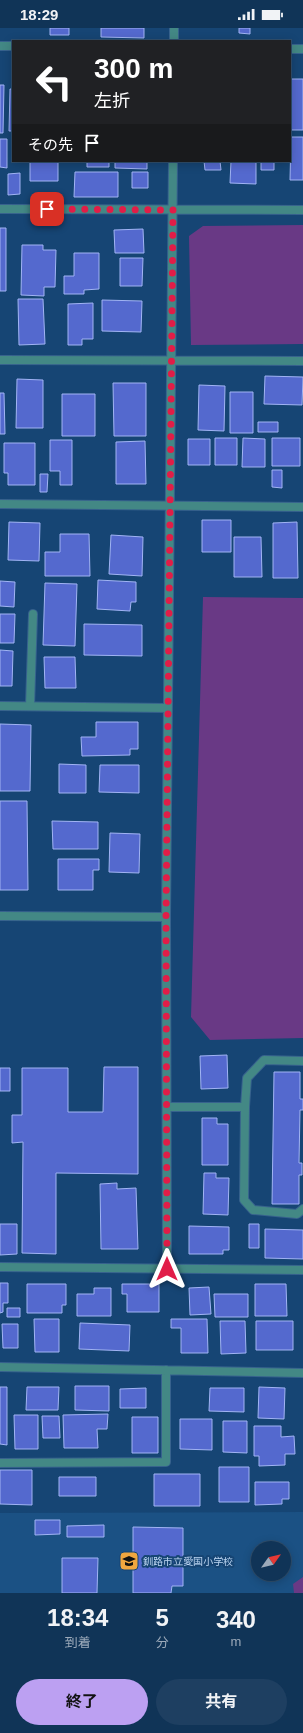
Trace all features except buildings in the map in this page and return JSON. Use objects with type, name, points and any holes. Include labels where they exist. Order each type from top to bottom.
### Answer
[{"type":"street","points":[[174,28],[174,40]]},
{"type":"street","points":[[0,46],[12,46]]},
{"type":"street","points":[[291,49],[303,49]]},
{"type":"street","points":[[167,1269],[167,708],[173,162]]},
{"type":"street","points":[[0,209],[303,210]]},
{"type":"street","points":[[0,360],[303,361]]},
{"type":"street","points":[[0,504],[169,507],[303,507]]},
{"type":"street","points":[[30,706],[33,614]]},
{"type":"street","points":[[0,706],[167,708]]},
{"type":"street","points":[[0,916],[166,917]]},
{"type":"street","points":[[303,1061],[264,1060],[247,1078],[245,1107],[244,1200],[253,1210],[297,1214],[303,1209]]},
{"type":"street","points":[[167,1106],[245,1107]]},
{"type":"street","points":[[0,1267],[303,1270]]},
{"type":"street","points":[[0,1367],[303,1373]]},
{"type":"street","points":[[0,1463],[166,1462],[166,1370]]},
{"type":"shaded area","points":[[303,225],[303,344],[191,345],[189,236],[203,226]]},
{"type":"shaded area","points":[[203,597],[303,598],[303,1038],[210,1040],[191,1017]]},
{"type":"shaded area","name":"釧路市立愛国小学校","points":[[303,1512],[303,1593],[0,1593],[0,1513]]},
{"type":"shaded area","points":[[303,1577],[303,1593],[294,1593],[293,1584]]},
{"type":"place","name":"釧路市立愛国小学校","points":[[129,1561]]},
{"type":"route","points":[[47,209],[173,210],[167,708],[167,1269]]}]
